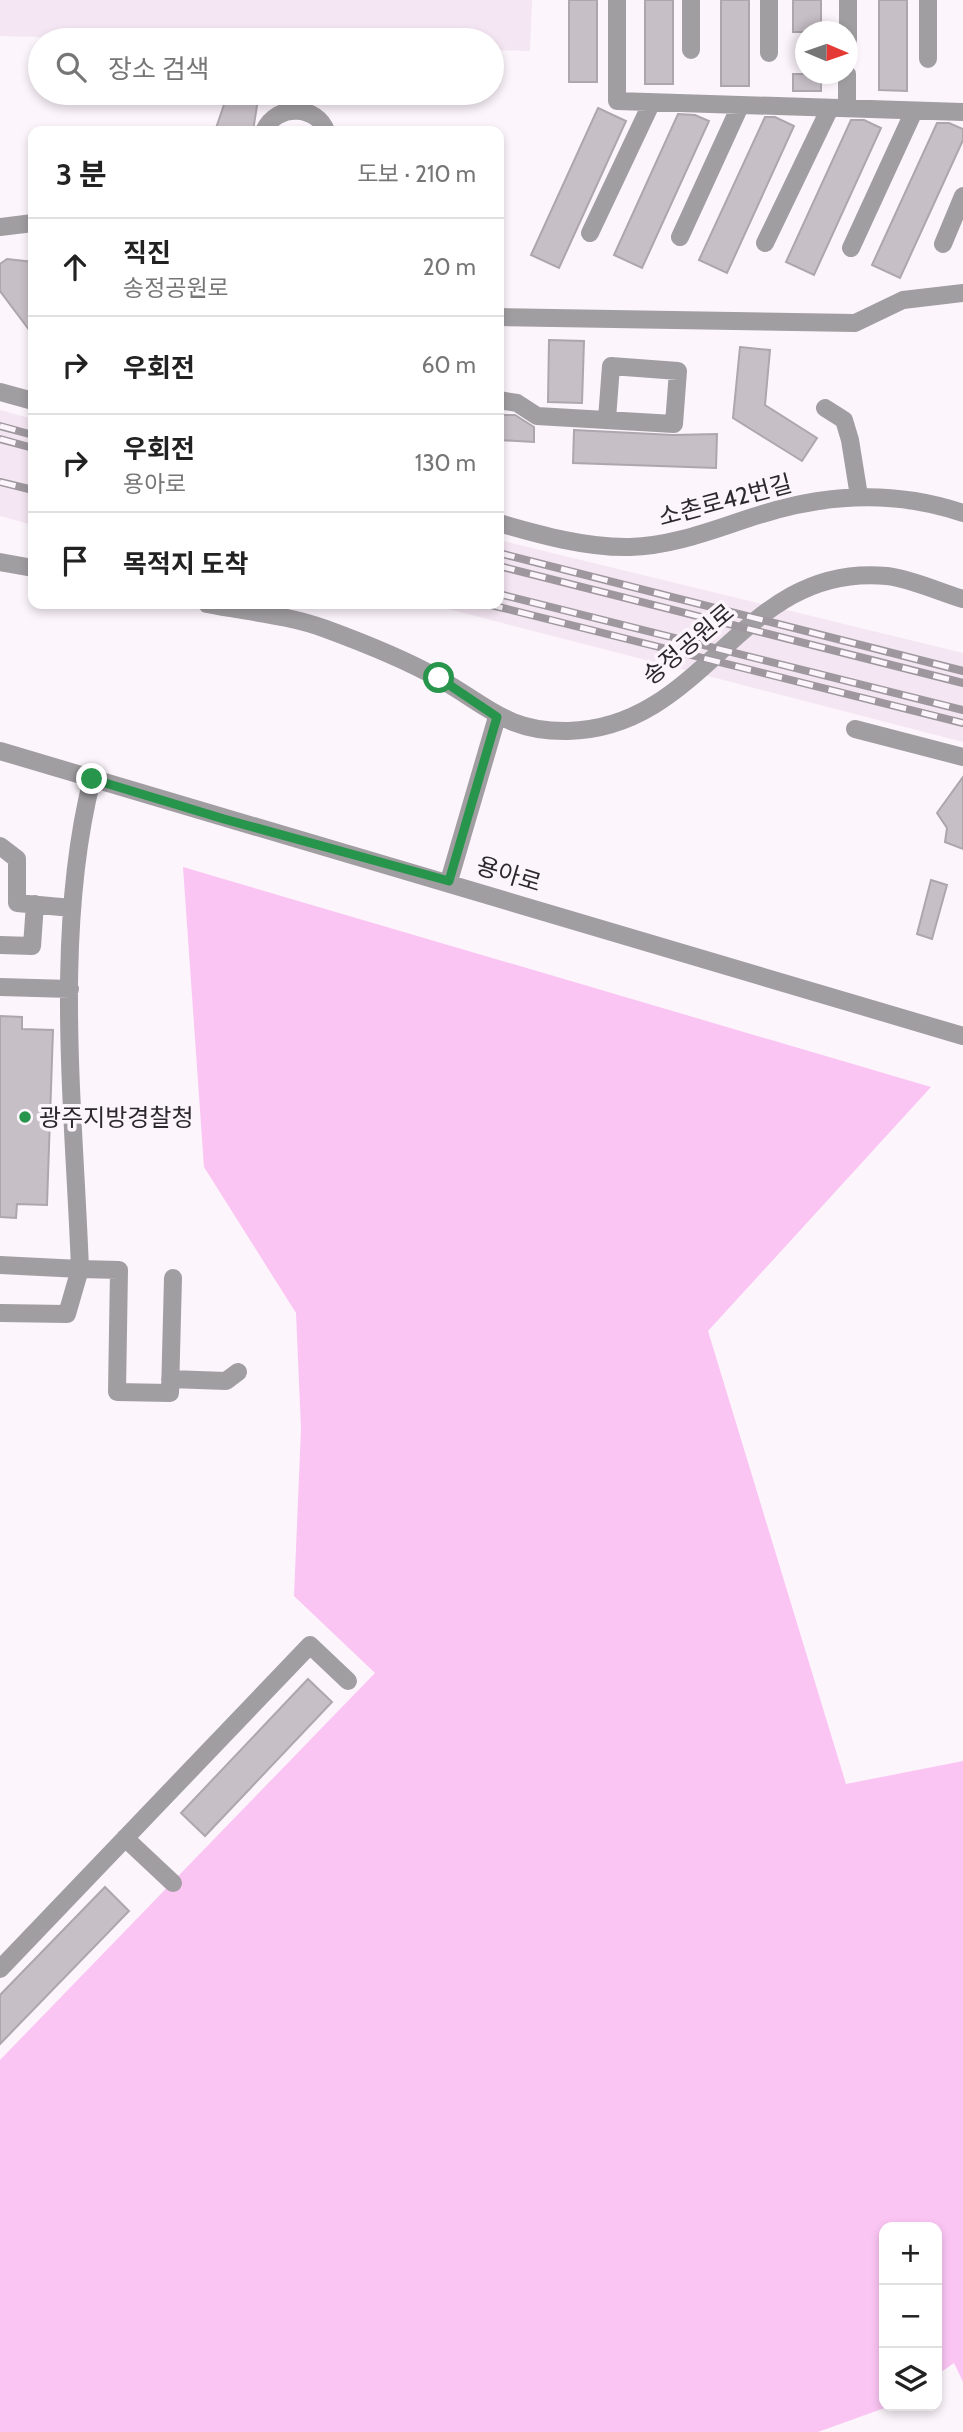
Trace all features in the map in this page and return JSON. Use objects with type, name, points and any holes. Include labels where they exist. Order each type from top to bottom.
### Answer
[{"type":"street","points":[[617,0],[617,101],[963,112]]},
{"type":"street","points":[[691,0],[691,50]]},
{"type":"street","points":[[769,0],[769,53]]},
{"type":"street","points":[[848,0],[848,21]]},
{"type":"street","points":[[928,0],[928,59]]},
{"type":"street","points":[[765,243],[839,108],[845,84]]},
{"type":"street","points":[[590,233],[651,104]]},
{"type":"street","points":[[680,237],[740,106]]},
{"type":"street","points":[[267,126],[275,114],[286,110],[318,120],[322,126]]},
{"type":"street","points":[[851,248],[914,111]]},
{"type":"street","points":[[943,244],[963,196]]},
{"type":"street","points":[[0,227],[28,224]]},
{"type":"street","points":[[504,317],[855,323],[903,300],[963,293]]},
{"type":"street","points":[[504,401],[516,402],[537,416],[674,424],[678,371],[611,366],[607,419]]},
{"type":"street","points":[[0,392],[28,400]]},
{"type":"street","points":[[825,408],[844,420],[859,496]]},
{"type":"street","name":"소촌로42번길","points":[[504,524],[574,541],[629,547],[695,536],[761,514],[809,502],[859,496],[904,497],[963,513]]},
{"type":"street","points":[[0,562],[28,567]]},
{"type":"street","name":"송정공원로","points":[[236,609],[282,617],[326,629],[439,678],[497,717],[543,730],[570,731],[624,720],[674,694],[763,612],[796,590],[859,576],[889,576],[963,599]]},
{"type":"street","points":[[449,881],[497,717]]},
{"type":"street","points":[[855,729],[963,757]]},
{"type":"street","name":"용아로","points":[[0,751],[224,819],[449,881],[963,1035]]},
{"type":"street","points":[[0,1313],[67,1314],[80,1269],[70,989],[72,908],[80,828],[92,779]]},
{"type":"street","points":[[0,846],[17,859],[17,903],[72,908]]},
{"type":"street","points":[[0,945],[33,946],[35,904]]},
{"type":"street","points":[[0,987],[70,989]]},
{"type":"street","points":[[0,1265],[119,1270],[117,1392],[170,1393],[173,1278]]},
{"type":"street","points":[[170,1379],[226,1381],[238,1372]]},
{"type":"street","points":[[0,1969],[310,1645],[348,1681]]},
{"type":"street","points":[[125,1838],[173,1883]]},
{"type":"shaded area","points":[[0,0],[532,0],[530,51],[504,50],[504,28],[28,28],[28,37],[0,36]]},
{"type":"shaded area","points":[[0,410],[28,418],[28,524],[0,516]]},
{"type":"shaded area","points":[[504,541],[963,653],[963,742],[448,609],[504,609]]},
{"type":"shaded area","points":[[183,867],[931,1087],[708,1331],[846,1784],[963,1761],[963,2382],[954,2363],[942,2371],[942,2222],[879,2222],[879,2410],[818,2432],[0,2432],[0,2060],[375,1673],[294,1596],[301,1429],[296,1313],[204,1167]]},
{"type":"building","points":[[569,0],[597,0],[597,82],[569,82]]},
{"type":"building","points":[[645,0],[673,0],[673,84],[645,84]]},
{"type":"building","points":[[721,0],[749,0],[749,86],[721,86]]},
{"type":"building","points":[[793,0],[821,0],[821,21],[795,21],[793,32]]},
{"type":"building","points":[[879,0],[907,0],[907,91],[879,90]]},
{"type":"building","points":[[793,74],[795,84],[821,84],[821,91],[793,91]]},
{"type":"building","points":[[224,105],[257,105],[254,126],[217,126]]},
{"type":"building","points":[[598,108],[626,121],[559,268],[531,255]]},
{"type":"building","points":[[678,114],[695,115],[709,121],[642,268],[614,255]]},
{"type":"building","points":[[765,117],[775,117],[794,126],[727,273],[699,260]]},
{"type":"building","points":[[851,120],[864,120],[881,128],[814,275],[786,262]]},
{"type":"building","points":[[937,123],[949,123],[963,129],[963,140],[900,278],[872,265]]},
{"type":"building","points":[[7,259],[28,261],[28,328],[0,291],[0,264]]},
{"type":"building","points":[[549,340],[584,341],[582,403],[548,402]]},
{"type":"building","points":[[740,347],[770,350],[765,405],[817,438],[802,461],[733,418]]},
{"type":"building","points":[[504,415],[515,415],[534,427],[534,442],[504,440]]},
{"type":"building","points":[[574,430],[673,435],[717,434],[716,468],[573,463]]},
{"type":"building","points":[[963,777],[963,849],[945,842],[947,828],[937,813]]},
{"type":"building","points":[[931,880],[947,885],[932,939],[917,934]]},
{"type":"building","name":"광주지방경찰청","points":[[0,1016],[22,1017],[22,1029],[53,1030],[47,1205],[17,1204],[16,1218],[0,1217]]},
{"type":"building","points":[[308,1679],[332,1702],[205,1836],[181,1813]]},
{"type":"building","points":[[105,1887],[129,1911],[0,2044],[0,1995]]},
{"type":"railway","points":[[0,426],[28,434]]},
{"type":"railway","points":[[0,439],[28,447]]},
{"type":"railway","points":[[0,482],[28,489]]},
{"type":"railway","points":[[504,554],[963,671]]},
{"type":"railway","points":[[504,567],[963,683]]},
{"type":"railway","points":[[504,595],[963,710]]},
{"type":"railway","points":[[504,608],[963,723]]},
{"type":"place","name":"광주지방경찰청","points":[[25,1117]]},
{"type":"route","points":[[92,779],[224,819],[449,881],[497,717],[439,678]]}]
